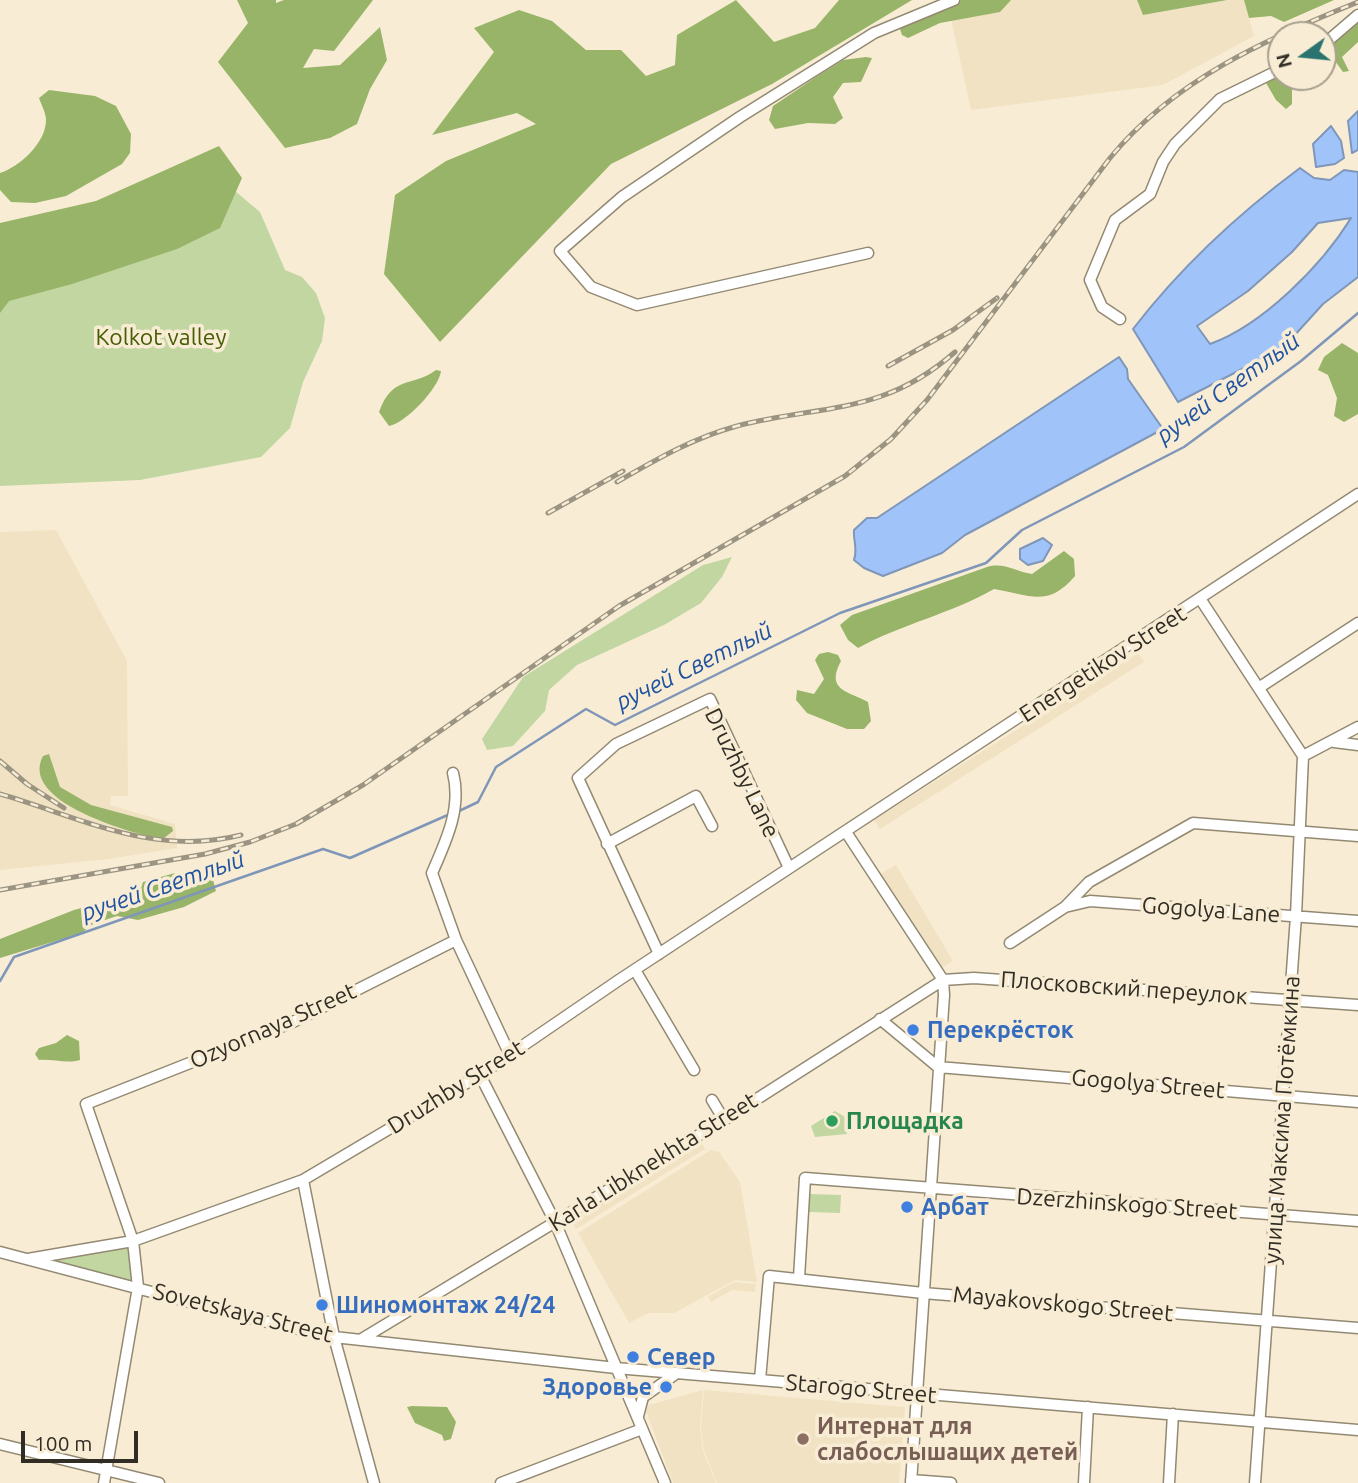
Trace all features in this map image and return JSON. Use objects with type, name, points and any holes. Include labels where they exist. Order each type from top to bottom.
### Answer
[{"type":"street","points":[[868,253],[637,305],[591,287],[560,251],[622,197],[740,117],[874,33],[954,0]]},
{"type":"street","points":[[1337,33],[1358,15]]},
{"type":"street","points":[[1120,319],[1102,307],[1090,279],[1115,220],[1150,194],[1167,154],[1205,111],[1231,93],[1267,76]]},
{"type":"street","name":"Energetikov Street","points":[[846,832],[1358,494]]},
{"type":"street","points":[[1201,600],[1303,756],[1358,727]]},
{"type":"street","points":[[1260,687],[1358,623]]},
{"type":"street","name":"Druzhby Lane","points":[[607,844],[578,778],[616,744],[710,699],[789,868]]},
{"type":"street","points":[[1334,742],[1358,745]]},
{"type":"street","name":"улица Максима Потёмкина","points":[[1255,1483],[1291,1000],[1303,756]]},
{"type":"street","points":[[453,773],[454,813],[432,873],[456,940],[510,1055]]},
{"type":"street","points":[[659,954],[607,844],[696,796],[712,826]]},
{"type":"street","points":[[1010,943],[1065,907],[1089,882],[1193,823],[1358,836]]},
{"type":"street","points":[[846,832],[943,980],[944,1012],[938,1067],[911,1481],[951,1483]]},
{"type":"street","name":"Druzhby Street","points":[[28,1259],[134,1241],[303,1181],[480,1075],[846,832]]},
{"type":"street","name":"Gogolya Lane","points":[[1065,907],[1090,901],[1358,921]]},
{"type":"street","name":"Ozyornaya Street","points":[[134,1241],[86,1104],[291,1023],[456,940]]},
{"type":"street","points":[[635,970],[694,1070]]},
{"type":"street","name":"Плосковский переулок","points":[[943,980],[974,978],[1358,1005]]},
{"type":"street","name":"Karla Libknekhta Street","points":[[360,1339],[724,1120],[943,980]]},
{"type":"street","points":[[880,1019],[938,1067]]},
{"type":"street","name":"Gogolya Street","points":[[938,1067],[1358,1102]]},
{"type":"street","points":[[480,1075],[555,1222],[665,1483]]},
{"type":"street","points":[[712,1100],[724,1120]]},
{"type":"street","name":"Dzerzhinskogo Street","points":[[799,1278],[805,1178],[1358,1221]]},
{"type":"street","points":[[303,1181],[334,1337],[374,1483]]},
{"type":"street","points":[[104,1483],[138,1287],[134,1241]]},
{"type":"street","name":"Sovetskaya Street","points":[[0,1252],[254,1319],[334,1337],[616,1368]]},
{"type":"street","name":"Mayakovskogo Street","points":[[760,1380],[769,1276],[923,1293],[1358,1328]]},
{"type":"street","name":"Starogo Street","points":[[616,1368],[1358,1430]]},
{"type":"street","points":[[640,1424],[643,1397],[677,1373]]},
{"type":"street","points":[[1084,1483],[1088,1407]]},
{"type":"street","points":[[1169,1483],[1173,1415]]},
{"type":"street","points":[[501,1483],[518,1480],[640,1424]]},
{"type":"street","points":[[0,1444],[159,1483]]},
{"type":"shaded area","points":[[969,0],[1137,0],[1143,15],[1227,0],[1244,0],[1254,36],[1163,85],[971,110],[948,5]]},
{"type":"shaded area","points":[[56,530],[127,661],[128,796],[111,796],[110,805],[175,824],[177,848],[109,859],[0,870],[0,532]]},
{"type":"shaded area","points":[[1138,653],[1144,662],[880,829],[874,820]]},
{"type":"shaded area","points":[[896,865],[953,961],[938,970],[880,874]]},
{"type":"shaded area","points":[[699,1139],[705,1149],[576,1229],[570,1219]]},
{"type":"shaded area","points":[[711,1150],[719,1152],[740,1182],[757,1282],[735,1280],[674,1313],[649,1313],[629,1323],[578,1233]]},
{"type":"shaded area","points":[[734,1282],[756,1284],[755,1292],[732,1290],[711,1302],[708,1297]]},
{"type":"shaded area","points":[[703,1390],[700,1427],[703,1451],[716,1483],[673,1483],[646,1411],[649,1405]]},
{"type":"shaded area","name":"Интернат для слабослышащих детей","points":[[704,1390],[905,1407],[899,1483],[717,1483],[704,1450],[701,1428]]},
{"type":"green space","points":[[237,0],[276,0],[276,3],[284,0],[373,0],[334,51],[314,49],[303,68],[340,65],[380,27],[387,60],[370,89],[357,124],[330,138],[285,148],[218,62],[248,23]]},
{"type":"green space","points":[[736,0],[774,42],[815,28],[839,0],[912,0],[772,84],[611,164],[440,342],[384,274],[395,195],[446,161],[536,124],[517,113],[432,135],[494,52],[474,28],[519,10],[552,21],[586,50],[621,50],[646,76],[675,65],[677,35]]},
{"type":"green space","points":[[961,0],[1011,0],[1000,12],[940,23],[908,38],[902,35],[899,26]]},
{"type":"green space","points":[[1137,0],[1227,0],[1143,15]]},
{"type":"green space","points":[[1244,0],[1334,0],[1286,21],[1271,16],[1249,18]]},
{"type":"green space","points":[[1358,22],[1358,42],[1342,57],[1349,71],[1343,72],[1337,64],[1337,41]]},
{"type":"green space","points":[[872,58],[861,82],[843,83],[833,97],[843,118],[835,124],[808,123],[775,129],[769,120],[773,106],[843,60]]},
{"type":"green space","points":[[49,90],[95,96],[116,106],[131,134],[130,153],[122,164],[66,196],[35,203],[11,202],[0,190],[0,173],[23,160],[41,137],[46,120],[39,98]]},
{"type":"green space","points":[[1271,91],[1292,91],[1292,104],[1286,109]]},
{"type":"green space","points":[[219,146],[242,178],[220,228],[177,249],[72,284],[9,301],[0,313],[0,223],[96,201]]},
{"type":"green space","name":"Kolkot valley","points":[[216,175],[260,212],[285,270],[302,277],[316,293],[325,318],[322,341],[303,382],[290,428],[261,457],[140,480],[0,486],[0,246]]},
{"type":"green space","points":[[1342,343],[1358,353],[1358,414],[1344,422],[1334,416],[1337,398],[1328,375],[1318,370],[1324,357]]},
{"type":"green space","points":[[436,370],[441,371],[439,378],[428,395],[404,419],[389,426],[379,412],[390,392]]},
{"type":"green space","points":[[1064,551],[1074,559],[1075,576],[1065,586],[1047,596],[1028,596],[994,589],[858,648],[848,640],[840,625],[852,615],[987,567],[1004,566],[1032,574]]},
{"type":"green space","points":[[732,557],[722,577],[701,603],[664,625],[577,665],[549,690],[545,711],[513,746],[487,750],[482,739],[523,677],[703,565]]},
{"type":"green space","points":[[828,652],[838,655],[841,661],[836,679],[841,689],[868,702],[871,721],[864,729],[847,729],[807,713],[796,700],[797,690],[814,694],[824,679],[815,660],[819,654]]},
{"type":"green space","points":[[49,754],[60,787],[91,805],[172,827],[173,831],[164,838],[155,838],[122,829],[60,800],[46,787],[40,772],[43,756]]},
{"type":"green space","points":[[175,873],[213,880],[216,891],[184,907],[138,920],[117,916],[93,924],[82,933],[0,958],[0,939],[74,910],[140,892],[143,882]]},
{"type":"green space","points":[[67,1035],[79,1041],[80,1060],[39,1060],[35,1054],[39,1048],[56,1043]]},
{"type":"green space","name":"Площадка","points":[[835,1111],[845,1117],[847,1134],[815,1137],[811,1126]]},
{"type":"green space","points":[[809,1194],[841,1195],[840,1213],[808,1212]]},
{"type":"green space","points":[[131,1246],[134,1282],[55,1261]]},
{"type":"green space","points":[[407,1407],[447,1407],[456,1422],[451,1439],[444,1441],[442,1435],[415,1423]]},
{"type":"water","points":[[1358,111],[1358,150],[1352,153],[1348,121]]},
{"type":"water","points":[[1331,126],[1341,141],[1344,158],[1335,164],[1316,167],[1313,144]]},
{"type":"water","points":[[1300,168],[1314,178],[1330,180],[1344,170],[1358,172],[1358,277],[1323,304],[1283,348],[1178,402],[1133,329],[1190,263],[1232,223]],"holes":[[[1351,218],[1308,274],[1270,308],[1250,323],[1210,344],[1197,326],[1248,291],[1292,252],[1318,223]]]},
{"type":"water","points":[[1119,357],[1127,369],[1128,379],[1163,429],[965,535],[942,553],[883,576],[864,568],[854,560],[854,530],[867,518],[877,518]]},
{"type":"water","points":[[1043,538],[1052,545],[1043,561],[1028,565],[1020,559],[1020,549]]},
{"type":"waterway","name":"ручей Светлый","points":[[457,812],[478,802],[496,767],[586,709],[615,725],[840,613],[986,563],[1022,530],[1184,447],[1301,361],[1358,313]]},
{"type":"waterway","name":"ручей Светлый","points":[[0,981],[14,957],[323,849],[350,858],[450,814]]},
{"type":"railway","points":[[0,890],[205,854],[250,842],[296,824],[363,785],[619,606],[845,476],[891,439],[927,400],[1110,158],[1135,130],[1192,84],[1224,65],[1289,31],[1358,2]]},
{"type":"railway","points":[[888,366],[953,330],[997,298]]},
{"type":"railway","points":[[617,482],[676,450],[721,431],[877,398],[928,373],[955,352]]},
{"type":"railway","points":[[548,513],[623,471]]},
{"type":"railway","points":[[0,761],[27,784],[64,808]]},
{"type":"railway","points":[[0,794],[119,832],[148,838],[209,841],[241,835]]},
{"type":"place","name":"Перекрёсток","points":[[913,1030]]},
{"type":"place","name":"Площадка","points":[[832,1121]]},
{"type":"place","name":"Арбат","points":[[907,1207]]},
{"type":"place","name":"Шиномонтаж 24/24","points":[[322,1305]]},
{"type":"place","name":"Север","points":[[633,1357]]},
{"type":"place","name":"Здоровье","points":[[666,1387]]},
{"type":"place","name":"Интернат для слабослышащих детей","points":[[803,1439]]}]
